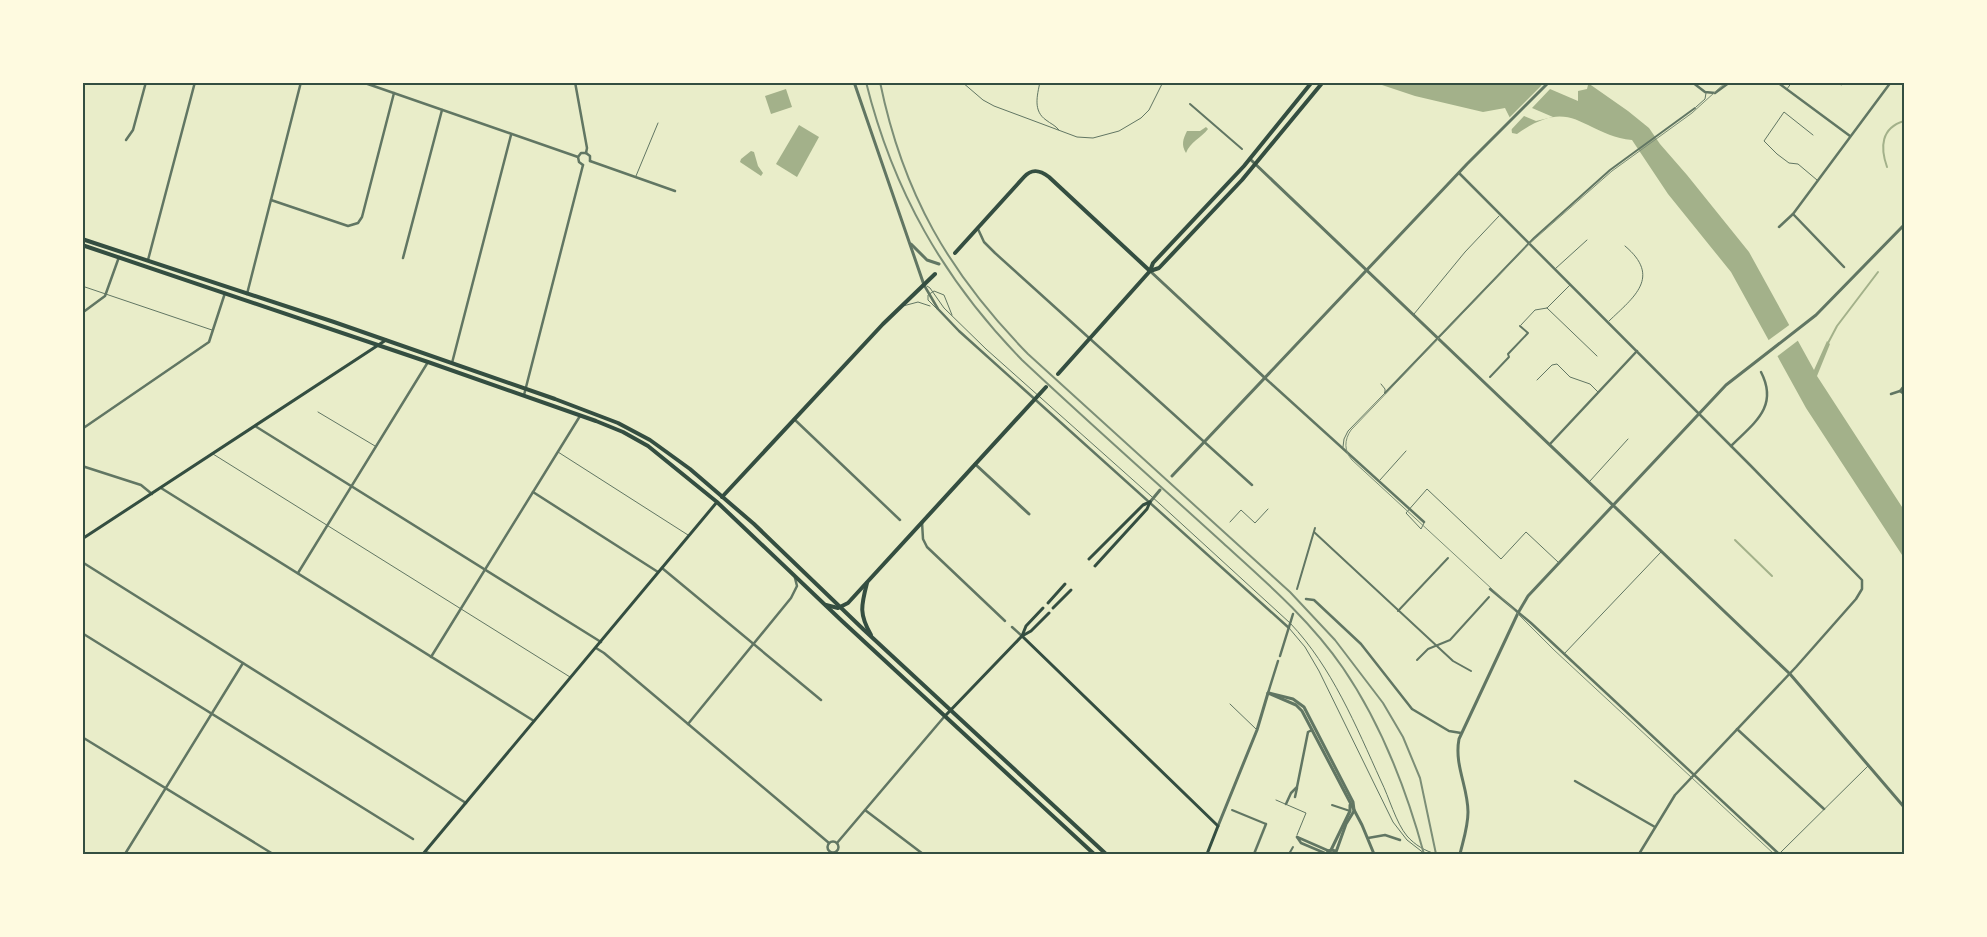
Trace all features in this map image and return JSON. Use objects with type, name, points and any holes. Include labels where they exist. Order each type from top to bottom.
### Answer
[{"type":"main road","points":[[1058,374],[1150,271],[1153,263],[1250,159],[1312,82]]},
{"type":"main road","points":[[1150,271],[1159,268],[1256,164],[1323,82]]},
{"type":"main road","points":[[955,253],[1027,174],[1032,171],[1038,171],[1046,175],[1150,271]]},
{"type":"main road","points":[[82,239],[386,340],[584,409],[633,430],[661,447],[754,524],[841,608],[1106,854]]},
{"type":"main road","points":[[82,245],[580,415],[613,427],[648,446],[717,502],[1094,854]]},
{"type":"main road","points":[[424,853],[717,502],[899,307],[935,274]]},
{"type":"main road","points":[[82,539],[386,340]]},
{"type":"main road","points":[[824,603],[834,608],[841,608],[848,603],[1046,386]]},
{"type":"main road","points":[[1089,559],[1142,506],[1150,502]]},
{"type":"main road","points":[[1095,566],[1147,509],[1150,502]]},
{"type":"main road","points":[[868,581],[862,607],[864,622],[872,637]]},
{"type":"main road","points":[[1048,603],[1065,584]]},
{"type":"main road","points":[[1053,608],[1071,590]]},
{"type":"main road","points":[[946,716],[1022,636],[1026,626],[1043,608]]},
{"type":"main road","points":[[1022,636],[1032,632],[1049,613]]},
{"type":"main road","points":[[1022,636],[1218,826],[1207,854]]},
{"type":"street","points":[[126,140],[133,130],[146,82]]},
{"type":"street","points":[[147,261],[195,82]]},
{"type":"street","points":[[247,295],[301,82]]},
{"type":"street","points":[[362,82],[578,157]]},
{"type":"street","points":[[575,82],[587,148],[586,153]]},
{"type":"street","points":[[854,82],[908,242],[928,295],[938,309],[1289,628]]},
{"type":"street","points":[[1172,476],[1459,173],[1549,82]]},
{"type":"street","points":[[1692,82],[1705,92],[1718,92],[1730,82]]},
{"type":"street","points":[[1777,82],[1851,136]]},
{"type":"street","points":[[1779,227],[1792,214],[1818,181],[1891,82]]},
{"type":"street","points":[[271,200],[348,226],[358,223],[362,217],[394,93]]},
{"type":"street","points":[[1190,104],[1242,149]]},
{"type":"street","points":[[1385,393],[1528,243],[1627,157],[1695,108]]},
{"type":"street","points":[[403,258],[442,110]]},
{"type":"street","points":[[452,364],[512,135]]},
{"type":"street","points":[[578,157],[582,153],[586,153]]},
{"type":"street","points":[[586,153],[590,156],[590,161]]},
{"type":"street","points":[[578,157],[579,162],[583,165]]},
{"type":"street","points":[[1250,159],[1368,269],[1790,674],[1904,807]]},
{"type":"street","points":[[524,396],[583,165],[590,161],[675,191]]},
{"type":"street","points":[[1459,173],[1862,580],[1862,589],[1856,599],[1790,674],[1671,800],[1639,854]]},
{"type":"street","points":[[1792,214],[1844,267]]},
{"type":"street","points":[[1460,854],[1465,837],[1468,812],[1458,756],[1461,733],[1518,613],[1533,590],[1735,377],[1811,319],[1904,225]]},
{"type":"street","points":[[977,228],[987,246],[1252,485]]},
{"type":"street","points":[[908,242],[924,258],[940,264]]},
{"type":"street","points":[[82,313],[106,294],[119,257]]},
{"type":"street","points":[[1150,271],[1424,522]]},
{"type":"street","points":[[82,430],[209,342],[225,293]]},
{"type":"street","points":[[1490,377],[1528,333],[1520,326]]},
{"type":"street","points":[[1550,444],[1637,351]]},
{"type":"street","points":[[298,573],[428,362]]},
{"type":"street","points":[[1731,446],[1760,417],[1766,404],[1767,387],[1761,372]]},
{"type":"street","points":[[1891,394],[1900,391],[1904,386]]},
{"type":"street","points":[[1900,391],[1904,394]]},
{"type":"street","points":[[431,657],[580,415]]},
{"type":"street","points":[[794,419],[900,520]]},
{"type":"street","points":[[254,426],[601,642]]},
{"type":"street","points":[[974,464],[1028,514]]},
{"type":"street","points":[[82,466],[141,485],[152,494]]},
{"type":"street","points":[[161,488],[534,721]]},
{"type":"street","points":[[1150,502],[1160,490]]},
{"type":"street","points":[[532,492],[658,573]]},
{"type":"street","points":[[922,521],[923,539],[927,547],[1005,621]]},
{"type":"street","points":[[1297,589],[1315,528]]},
{"type":"street","points":[[1314,532],[1452,661],[1470,672]]},
{"type":"street","points":[[1398,611],[1448,558]]},
{"type":"street","points":[[82,562],[466,803]]},
{"type":"street","points":[[662,568],[821,700]]},
{"type":"street","points":[[688,725],[791,598],[797,586],[797,581],[791,573]]},
{"type":"street","points":[[1490,589],[1564,654],[1779,854]]},
{"type":"street","points":[[1417,660],[1428,649],[1450,640],[1489,597]]},
{"type":"street","points":[[1306,598],[1314,600],[1361,644],[1412,709],[1449,731],[1461,733]]},
{"type":"street","points":[[1280,656],[1293,614]]},
{"type":"street","points":[[1012,627],[1022,636]]},
{"type":"street","points":[[82,633],[413,839]]},
{"type":"street","points":[[596,648],[604,652],[829,843],[837,843]]},
{"type":"street","points":[[1218,826],[1257,730],[1278,661]]},
{"type":"street","points":[[124,854],[243,663]]},
{"type":"street","points":[[1268,693],[1296,704],[1302,711],[1314,729],[1353,802],[1352,811],[1336,853],[1329,852],[1297,837]]},
{"type":"street","points":[[829,843],[829,853],[834,853],[838,850],[837,843],[946,716]]},
{"type":"street","points":[[1295,797],[1308,732],[1314,729]]},
{"type":"street","points":[[1314,729],[1352,811],[1360,820],[1374,854]]},
{"type":"street","points":[[1737,729],[1824,809]]},
{"type":"street","points":[[82,737],[273,854]]},
{"type":"street","points":[[1575,781],[1655,827]]},
{"type":"street","points":[[1286,804],[1291,793],[1297,787]]},
{"type":"street","points":[[1332,805],[1352,811]]},
{"type":"street","points":[[865,810],[923,854]]},
{"type":"street","points":[[1232,810],[1266,824],[1254,854]]},
{"type":"street","points":[[1329,852],[1352,811]]},
{"type":"street","points":[[1350,817],[1360,820]]},
{"type":"street","points":[[1368,838],[1385,835],[1400,840]]},
{"type":"street","points":[[1289,854],[1292,847]]},
{"type":"street","points":[[424,853],[432,854]]},
{"type":"lane","points":[[962,82],[983,100],[994,106],[1077,136],[1093,138],[1119,131],[1145,115],[1163,82]]},
{"type":"lane","points":[[1040,82],[1036,102],[1040,114],[1059,130]]},
{"type":"lane","points":[[1787,90],[1792,82]]},
{"type":"lane","points":[[1694,112],[1695,108],[1705,99],[1705,92]]},
{"type":"lane","points":[[1813,135],[1784,112],[1764,141],[1789,163],[1798,164],[1818,181]]},
{"type":"lane","points":[[636,176],[658,124]]},
{"type":"lane","points":[[1414,314],[1465,252],[1500,215]]},
{"type":"lane","points":[[1554,270],[1587,240]]},
{"type":"lane","points":[[1608,323],[1637,294],[1643,275],[1641,264],[1625,246]]},
{"type":"lane","points":[[924,285],[930,288],[941,305],[954,319],[1036,398],[1153,498],[1290,623],[1312,647],[1327,671],[1363,742],[1404,832],[1416,844],[1436,854]]},
{"type":"lane","points":[[1520,326],[1535,310],[1547,308],[1570,285]]},
{"type":"lane","points":[[82,286],[213,330]]},
{"type":"lane","points":[[928,295],[936,291],[944,295],[954,319]]},
{"type":"lane","points":[[899,307],[918,302],[938,309]]},
{"type":"lane","points":[[1547,308],[1597,356]]},
{"type":"lane","points":[[1537,380],[1552,365],[1557,364],[1570,377],[1590,384],[1599,392]]},
{"type":"lane","points":[[1343,448],[1344,439],[1348,431],[1385,393],[1385,389],[1381,384]]},
{"type":"lane","points":[[318,412],[376,447]]},
{"type":"lane","points":[[1589,482],[1628,439]]},
{"type":"lane","points":[[1379,481],[1406,451]]},
{"type":"lane","points":[[557,452],[690,536]]},
{"type":"lane","points":[[213,454],[571,677]]},
{"type":"lane","points":[[1424,522],[1421,529],[1406,515],[1408,508],[1427,489],[1501,559],[1526,532],[1558,562]]},
{"type":"lane","points":[[1230,522],[1241,510],[1255,523],[1268,509]]},
{"type":"lane","points":[[1564,654],[1661,551]]},
{"type":"lane","points":[[1289,628],[1305,647],[1315,663],[1394,822],[1407,840],[1425,854]]},
{"type":"lane","points":[[1230,704],[1257,730]]},
{"type":"lane","points":[[1779,854],[1869,766]]},
{"type":"lane","points":[[1276,800],[1306,813],[1297,837]]},
{"type":"shaded area","points":[[1376,83],[1536,83],[1578,101],[1578,91],[1587,89],[1588,83],[1649,128],[1749,252],[1814,370],[1827,341],[1830,344],[1817,376],[1904,510],[1904,558],[1806,408],[1731,272],[1668,194],[1632,140],[1600,131],[1565,117],[1551,117],[1517,134],[1512,133],[1510,118],[1505,108],[1483,112],[1415,96]]},
{"type":"shaded area","points":[[786,89],[792,107],[771,114],[765,96]]},
{"type":"shaded area","points":[[799,125],[819,137],[797,177],[776,164]]},
{"type":"shaded area","points":[[1206,127],[1208,129],[1190,146],[1186,153],[1183,142],[1187,131],[1200,131]]},
{"type":"shaded area","points":[[751,151],[754,152],[758,166],[763,173],[761,176],[740,162]]},
{"type":"pier","points":[[1543,84],[1551,88],[1532,108],[1553,117],[1536,121],[1524,116],[1510,131],[1507,120]]},
{"type":"pier","points":[[1792,323],[1800,339],[1775,358],[1766,342]]},
{"type":"waterway","points":[[1887,167],[1883,152],[1884,139],[1891,128],[1904,121]]},
{"type":"waterway","points":[[1828,343],[1837,326],[1878,272]]},
{"type":"waterway","points":[[1735,540],[1772,576]]},
{"type":"tram line","points":[[1726,82],[1692,113],[1612,171],[1529,244],[1351,430],[1346,445],[1347,453],[1352,460],[1774,854]]},
{"type":"railway","points":[[866,82],[877,122],[891,160],[907,197],[945,266],[994,330],[1022,360],[1271,587],[1330,650],[1357,690],[1381,734],[1401,781],[1424,854]]},
{"type":"railway","points":[[880,82],[890,123],[916,196],[933,230],[975,293],[1028,354],[1290,592],[1335,640],[1383,703],[1403,737],[1420,778],[1436,854]]}]
